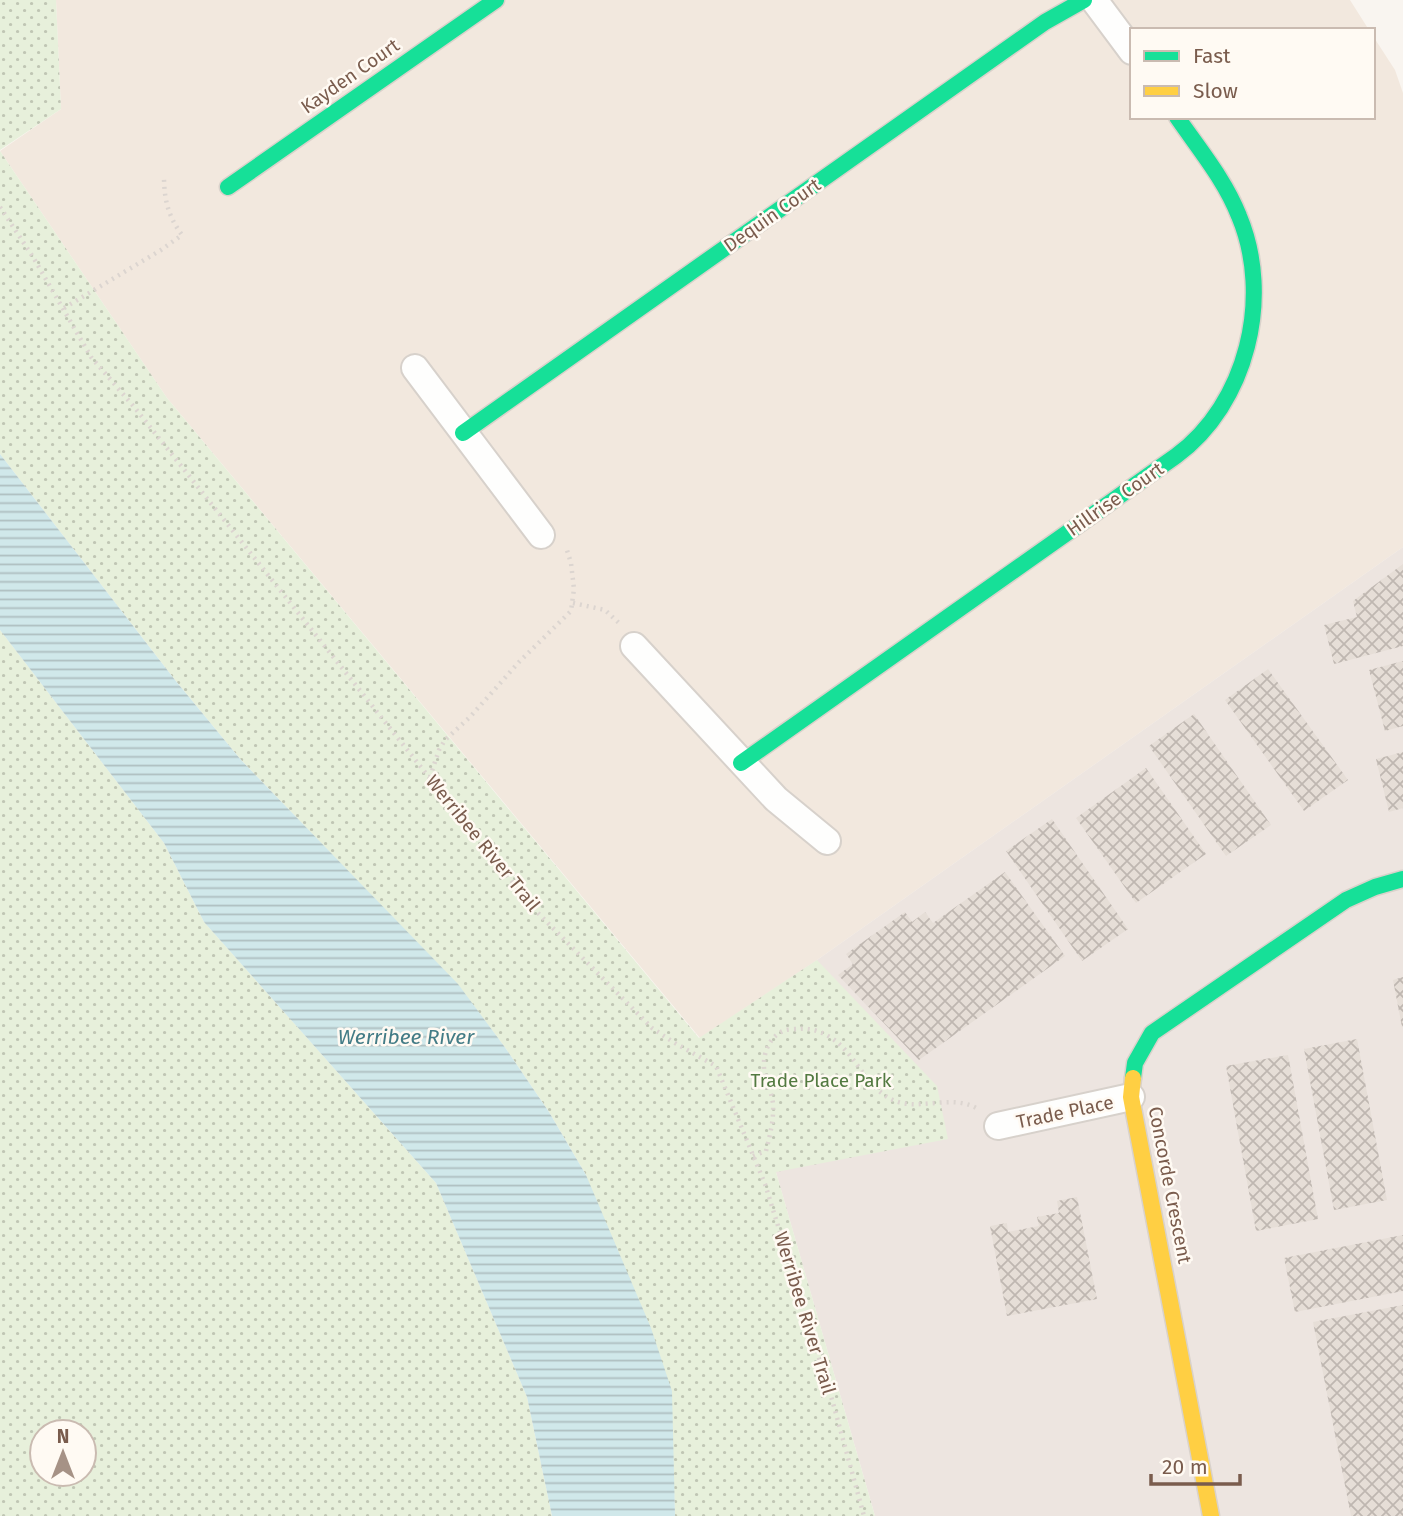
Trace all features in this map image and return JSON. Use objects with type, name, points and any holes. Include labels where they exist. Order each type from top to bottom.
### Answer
[{"type":"street","name":"Kayden Court","points":[[228,187],[496,0]]},
{"type":"street","name":"Dequin Court","points":[[463,433],[1045,22],[1084,0]]},
{"type":"street","points":[[1094,0],[1130,48]]},
{"type":"street","name":"Hillrise Court","points":[[741,763],[1171,460],[1191,445],[1219,410],[1240,368],[1247,347],[1254,306],[1252,267],[1241,220],[1230,196],[1178,119]]},
{"type":"street","points":[[415,368],[541,535]]},
{"type":"street","points":[[634,646],[776,799],[827,841]]},
{"type":"street","name":"Concorde Crescent","points":[[1211,1516],[1131,1097],[1135,1063],[1152,1033],[1346,900],[1375,887],[1403,879]]},
{"type":"street","name":"Trade Place","points":[[998,1126],[1131,1097]]},
{"type":"path","points":[[64,308],[182,235],[168,213],[164,176]]},
{"type":"path","name":"Werribee River Trail","points":[[0,207],[64,308],[91,357],[135,408],[534,909],[652,1028],[716,1066],[765,1184],[825,1377],[864,1516]]},
{"type":"path","points":[[430,778],[445,740],[470,717],[519,662],[566,618],[573,603],[574,589],[571,564],[565,547]]},
{"type":"path","points":[[573,603],[605,610],[628,633],[634,646]]},
{"type":"path","points":[[753,1156],[766,1151],[773,1123],[773,1101],[764,1068],[766,1047],[782,1031],[804,1028],[818,1031],[838,1042],[879,1093],[892,1100],[909,1105],[966,1103],[998,1126]]},
{"type":"shaded area","points":[[56,0],[1350,0],[1368,28],[1130,28],[1130,119],[1375,119],[1375,39],[1395,70],[1403,93],[1403,547],[817,960],[700,1038],[167,398],[0,151],[61,109]]},
{"type":"shaded area","points":[[1403,547],[1403,1516],[875,1516],[769,1148],[700,1038],[817,960]]},
{"type":"green space","points":[[0,0],[56,0],[61,109],[0,150]]},
{"type":"green space","name":"Trade Place Park","points":[[0,151],[167,398],[699,1038],[817,960],[937,1086],[948,1139],[776,1172],[875,1516],[675,1516],[673,1466],[586,1175],[549,1112],[458,985],[241,760],[175,680],[0,454]]},
{"type":"green space","points":[[0,630],[164,843],[204,922],[436,1183],[527,1397],[552,1516],[0,1516]]},
{"type":"water","name":"Werribee River","points":[[0,454],[175,680],[241,760],[458,984],[549,1112],[586,1175],[651,1328],[672,1391],[675,1516],[552,1516],[527,1397],[436,1183],[204,922],[164,843],[0,630]]},
{"type":"building","points":[[1403,564],[1403,646],[1334,664],[1324,625],[1357,617],[1353,601]]},
{"type":"building","points":[[1403,661],[1403,726],[1385,731],[1369,670]]},
{"type":"building","points":[[1268,669],[1348,780],[1304,811],[1225,700]]},
{"type":"building","points":[[1194,714],[1271,825],[1226,856],[1149,746]]},
{"type":"building","points":[[1403,752],[1403,808],[1389,812],[1376,759]]},
{"type":"building","points":[[1146,768],[1206,854],[1136,903],[1076,818]]},
{"type":"building","points":[[1052,819],[1128,929],[1082,961],[1006,851]]},
{"type":"building","points":[[1005,872],[1065,956],[919,1060],[838,975],[853,964],[846,954],[905,912],[912,922],[925,912],[933,923]]},
{"type":"building","points":[[1403,977],[1403,1027],[1402,1027],[1393,980]]},
{"type":"building","points":[[1357,1039],[1387,1200],[1334,1210],[1304,1049]]},
{"type":"building","points":[[1288,1055],[1318,1219],[1256,1231],[1226,1066]]},
{"type":"building","points":[[1077,1197],[1097,1299],[1007,1316],[990,1226],[1007,1223],[1008,1232],[1039,1226],[1037,1217],[1059,1213],[1057,1201]]},
{"type":"building","points":[[1403,1235],[1403,1291],[1295,1312],[1284,1258]]},
{"type":"building","points":[[1403,1305],[1403,1516],[1351,1516],[1313,1322]]},
{"type":"traffic: fast","points":[[228,187],[496,0]]},
{"type":"traffic: fast","points":[[463,433],[1045,22],[1084,0]]},
{"type":"traffic: fast","points":[[741,763],[1176,456],[1200,434],[1221,408],[1236,379],[1247,347],[1253,314],[1249,247],[1239,216],[1226,190],[1178,119]]},
{"type":"traffic: fast","points":[[1133,1078],[1135,1063],[1152,1033],[1346,900],[1375,887],[1403,879]]},
{"type":"traffic: slow","points":[[1133,1078],[1131,1097],[1211,1516]]}]
